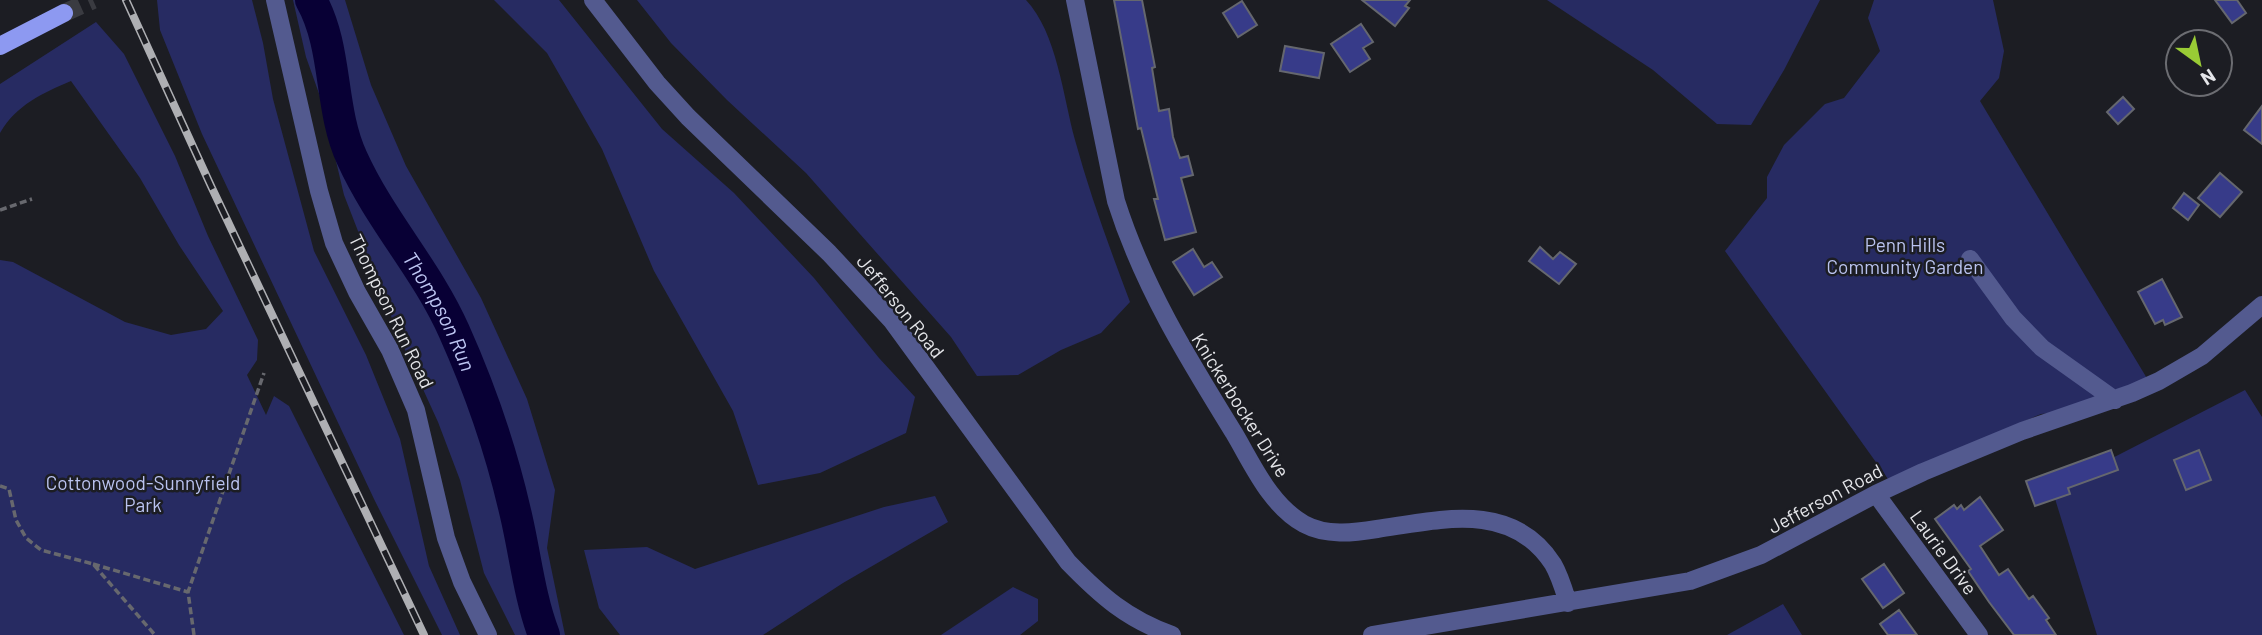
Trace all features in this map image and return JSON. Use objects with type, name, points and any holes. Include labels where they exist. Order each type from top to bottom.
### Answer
[{"type":"main road","points":[[0,46],[64,13]]},
{"type":"street","name":"Thompson Run Road","points":[[275,0],[319,191],[334,243],[357,292],[390,350],[416,410],[446,538],[462,582],[488,635]]},
{"type":"street","name":"Jefferson Road","points":[[593,0],[657,83],[688,117],[829,253],[892,321],[1068,562],[1096,591],[1121,611],[1150,627],[1172,635]]},
{"type":"street","name":"Knickerbocker Drive","points":[[1075,0],[1116,201],[1125,232],[1172,333],[1274,498],[1302,523],[1325,531],[1364,531],[1459,518],[1478,518],[1510,527],[1530,539],[1546,555],[1554,566],[1568,603]]},
{"type":"street","points":[[1970,259],[2012,318],[2042,348],[2115,400]]},
{"type":"street","name":"Jefferson Road","points":[[1372,635],[1690,581],[1726,570],[1796,538],[1876,494],[2009,436],[2115,400],[2181,370],[2223,339],[2262,304]]},
{"type":"street","name":"Laurie Drive","points":[[1876,494],[1979,635]]},
{"type":"path","points":[[0,210],[32,200]]},
{"type":"path","points":[[194,635],[188,592],[264,373]]},
{"type":"path","points":[[0,486],[9,489],[16,520],[26,538],[41,550],[188,592]]},
{"type":"path","points":[[93,564],[155,635]]},
{"type":"green space","points":[[157,0],[252,0],[273,99],[314,251],[366,355],[400,439],[429,566],[460,635],[442,635],[374,499],[202,134],[160,30]]},
{"type":"green space","points":[[293,0],[345,0],[371,85],[406,166],[481,298],[527,399],[555,490],[547,548],[565,635],[515,635],[484,573],[460,480],[438,422],[400,339],[344,195],[322,102],[306,57]]},
{"type":"green space","points":[[494,0],[559,0],[662,129],[734,193],[814,278],[879,358],[915,397],[906,433],[820,473],[758,485],[733,411],[654,271],[602,149],[547,53]]},
{"type":"green space","points":[[637,0],[1026,0],[1037,14],[1052,47],[1087,181],[1130,302],[1101,333],[1061,350],[1018,375],[977,376],[951,337],[806,173],[727,100],[671,43]]},
{"type":"green space","points":[[1547,0],[1820,0],[1784,70],[1751,125],[1717,124],[1653,70]]},
{"type":"green space","name":"Penn Hills Community Garden","points":[[1874,0],[1993,0],[2004,51],[1999,78],[1980,101],[2151,385],[2088,409],[2041,414],[1888,479],[1725,251],[1767,198],[1767,177],[1784,145],[1825,104],[1844,98],[1880,51],[1868,18]]},
{"type":"green space","name":"Cottonwood-Sunnyfield Park","points":[[96,22],[124,54],[175,156],[208,236],[258,340],[257,360],[247,375],[266,415],[274,396],[289,406],[404,635],[0,635],[0,260],[13,262],[125,322],[171,335],[206,329],[223,311],[179,245],[140,178],[71,81],[40,95],[22,107],[0,133],[0,84]]},
{"type":"green space","points":[[2245,390],[2262,417],[2262,635],[2097,635],[2052,489]]},
{"type":"green space","points":[[935,496],[948,522],[843,583],[763,635],[620,635],[599,608],[584,550],[647,547],[695,569],[884,507]]},
{"type":"green space","points":[[1013,587],[1038,599],[1038,621],[1020,635],[941,635]]},
{"type":"green space","points":[[1783,604],[1802,635],[1727,635]]},
{"type":"building","points":[[1114,0],[1142,0],[1155,67],[1152,68],[1159,111],[1169,109],[1173,137],[1180,158],[1188,156],[1193,175],[1181,178],[1196,232],[1165,240],[1154,199],[1158,199],[1141,128],[1138,129]]},
{"type":"building","points":[[1362,0],[1410,0],[1405,6],[1409,8],[1395,26]]},
{"type":"building","points":[[2215,0],[2237,0],[2246,13],[2232,23]]},
{"type":"building","points":[[1242,1],[1257,25],[1238,37],[1223,13]]},
{"type":"building","points":[[1361,24],[1373,42],[1363,48],[1370,59],[1350,72],[1331,44]]},
{"type":"building","points":[[1285,46],[1324,53],[1319,78],[1280,71]]},
{"type":"building","points":[[2123,97],[2134,109],[2118,124],[2107,112]]},
{"type":"building","points":[[2262,106],[2262,144],[2244,130]]},
{"type":"building","points":[[2220,173],[2242,192],[2220,217],[2198,198]]},
{"type":"building","points":[[2184,193],[2199,205],[2188,220],[2173,208]]},
{"type":"building","points":[[1540,247],[1553,259],[1560,252],[1576,264],[1559,284],[1529,261]]},
{"type":"building","points":[[1193,249],[1204,267],[1212,262],[1222,277],[1194,295],[1173,262]]},
{"type":"building","points":[[2162,279],[2182,317],[2165,325],[2163,320],[2155,324],[2138,292]]},
{"type":"building","points":[[2111,450],[2118,470],[2068,488],[2070,494],[2035,506],[2026,481]]},
{"type":"building","points":[[2199,450],[2211,480],[2186,490],[2174,460]]},
{"type":"building","points":[[1980,497],[2003,530],[1980,546],[1999,575],[2008,569],[2029,599],[2033,596],[2049,618],[2046,620],[2056,635],[2014,635],[1935,519],[1954,505],[1957,509],[1961,505],[1964,510]]},
{"type":"building","points":[[1884,564],[1904,593],[1883,608],[1862,579]]},
{"type":"building","points":[[1899,610],[1917,635],[1888,635],[1880,624]]},
{"type":"waterway","name":"Thompson Run","points":[[311,0],[326,38],[340,119],[352,158],[376,203],[443,309],[481,397],[509,488],[544,635]]},
{"type":"tunnel","points":[[64,13],[93,0]]},
{"type":"railway","points":[[126,0],[424,635]]}]
